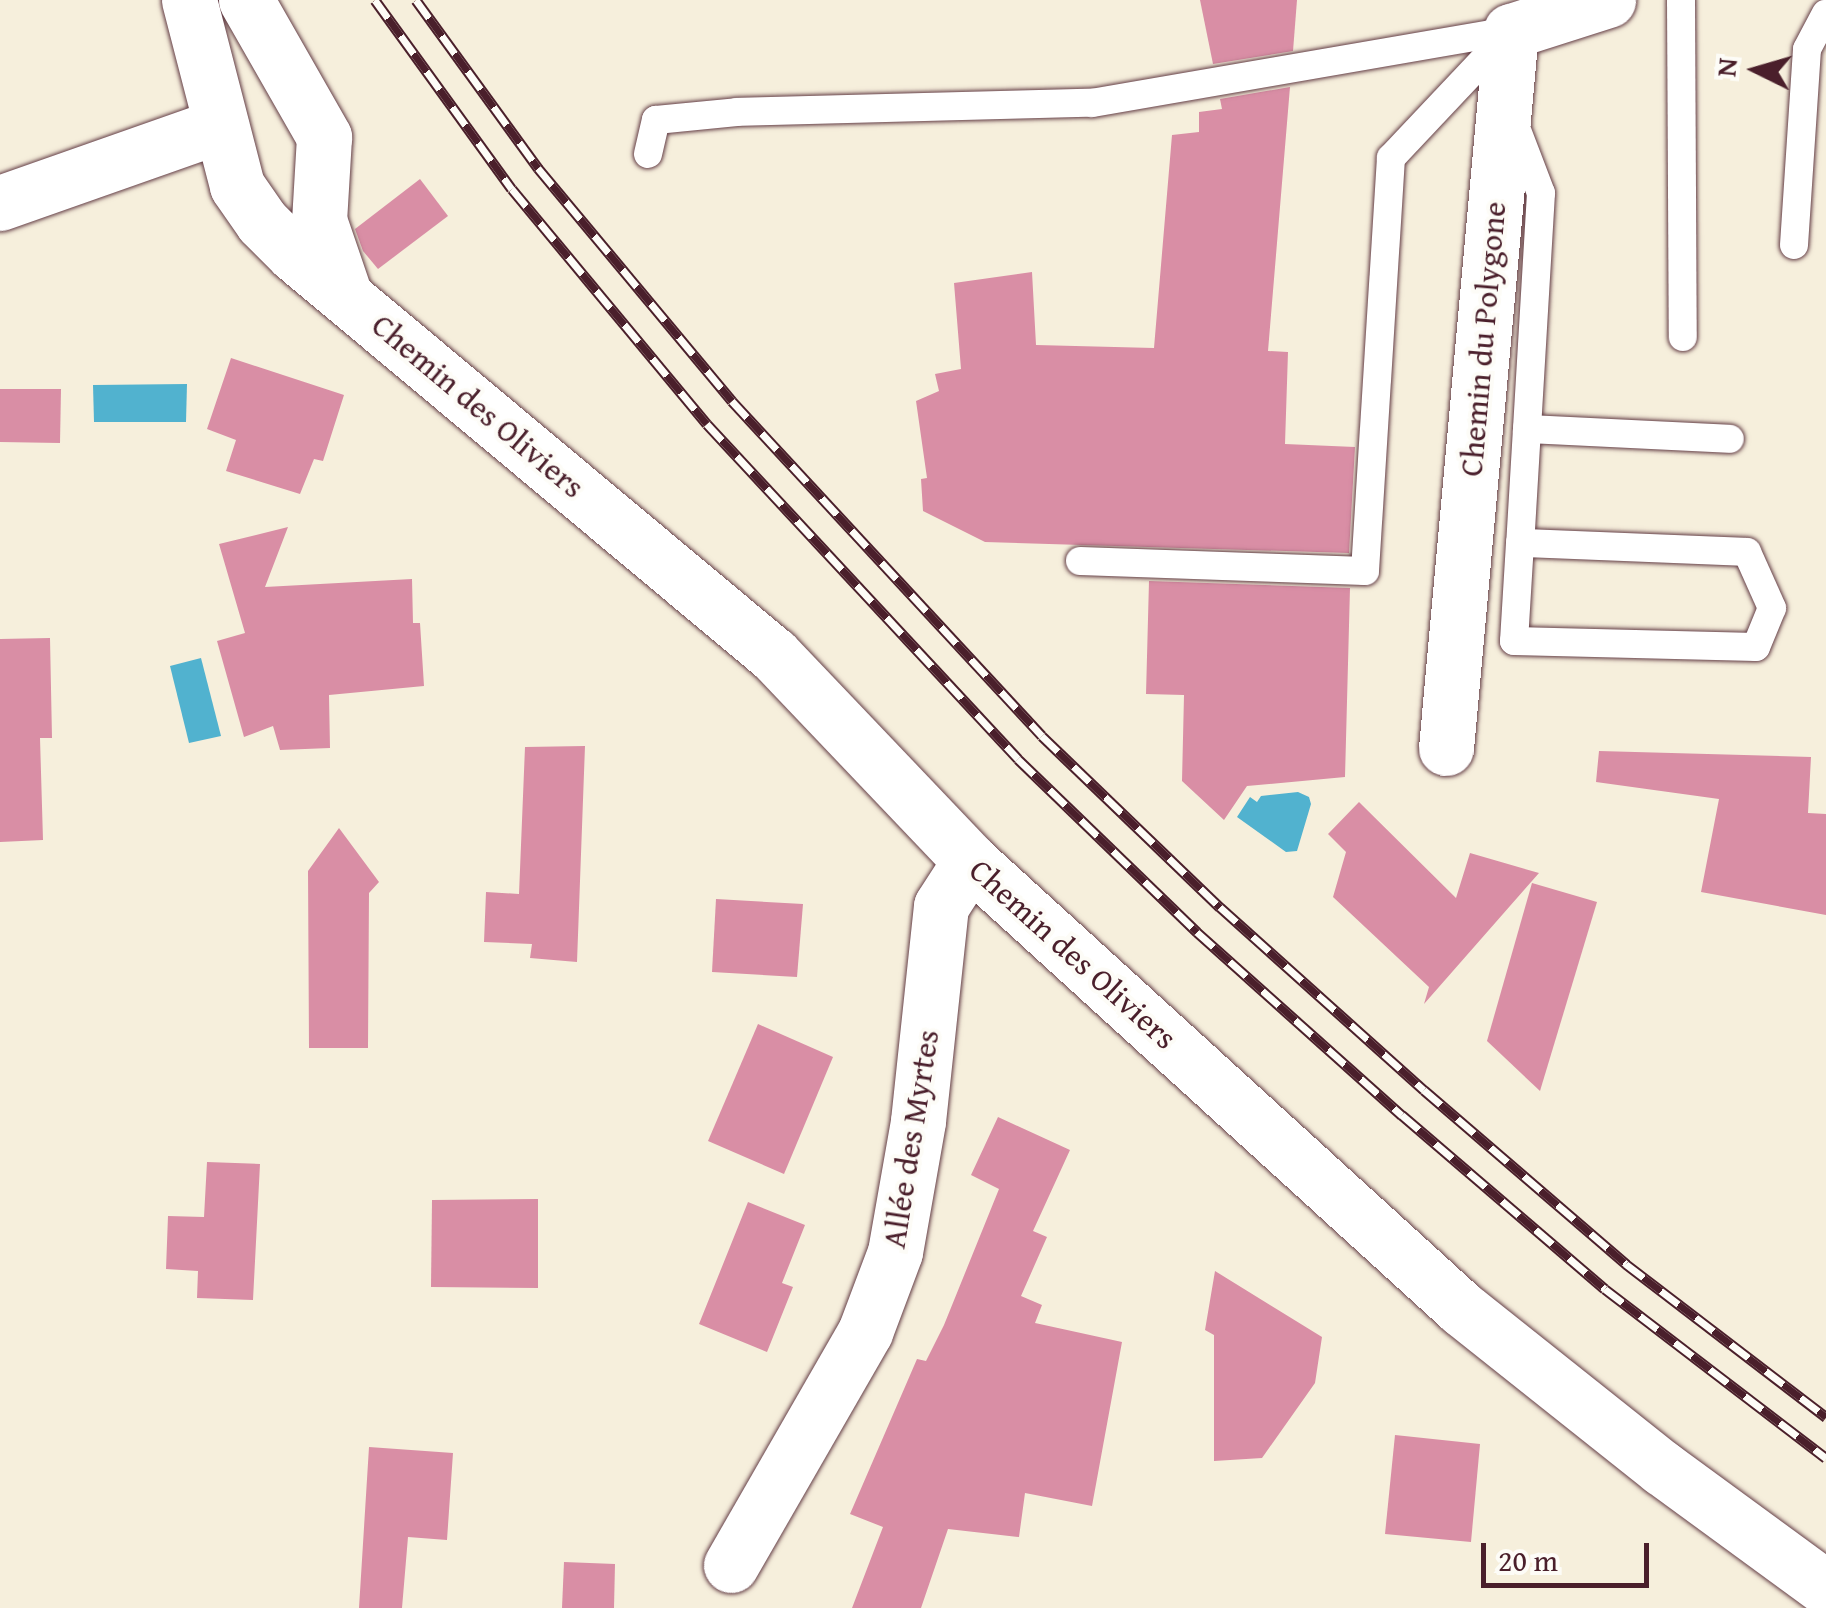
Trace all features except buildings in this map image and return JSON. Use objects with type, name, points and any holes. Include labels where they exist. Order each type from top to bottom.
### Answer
[{"type":"street","name":"Chemin des Oliviers","points":[[190,0],[237,186],[262,222],[774,655],[970,861],[1462,1309],[1662,1468],[1826,1588]]},
{"type":"street","name":"Chemin des Oliviers","points":[[246,0],[324,137],[319,220],[344,294]]},
{"type":"street","points":[[1511,31],[1608,0]]},
{"type":"street","name":"Chemin du Polygone","points":[[1446,748],[1511,31]]},
{"type":"street","points":[[0,203],[221,125]]},
{"type":"street","name":"Allée des Myrtes","points":[[731,1566],[864,1332],[895,1252],[918,1122],[941,906],[970,861]]},
{"type":"lane","points":[[1681,0],[1683,337]]},
{"type":"lane","points":[[1794,245],[1806,49],[1826,14]]},
{"type":"lane","points":[[648,154],[656,120],[737,112],[1092,103],[1511,31]]},
{"type":"lane","points":[[1080,561],[1365,571],[1391,158],[1511,31]]},
{"type":"lane","points":[[1505,100],[1541,192],[1514,641],[1756,647],[1772,608],[1747,552],[1520,543]]},
{"type":"lane","points":[[1527,428],[1730,439]]},
{"type":"water","points":[[187,384],[186,422],[94,422],[93,385]]},
{"type":"water","points":[[201,658],[221,736],[189,743],[170,666]]},
{"type":"water","points":[[1298,792],[1309,797],[1311,804],[1297,851],[1286,852],[1237,817],[1250,797],[1257,802],[1261,796]]},
{"type":"railway","points":[[375,0],[512,189],[707,424],[1018,759],[1197,932],[1402,1115],[1605,1289],[1826,1458]]},
{"type":"railway","points":[[416,0],[538,168],[732,401],[1042,736],[1220,907],[1424,1090],[1626,1264],[1826,1417]]}]
